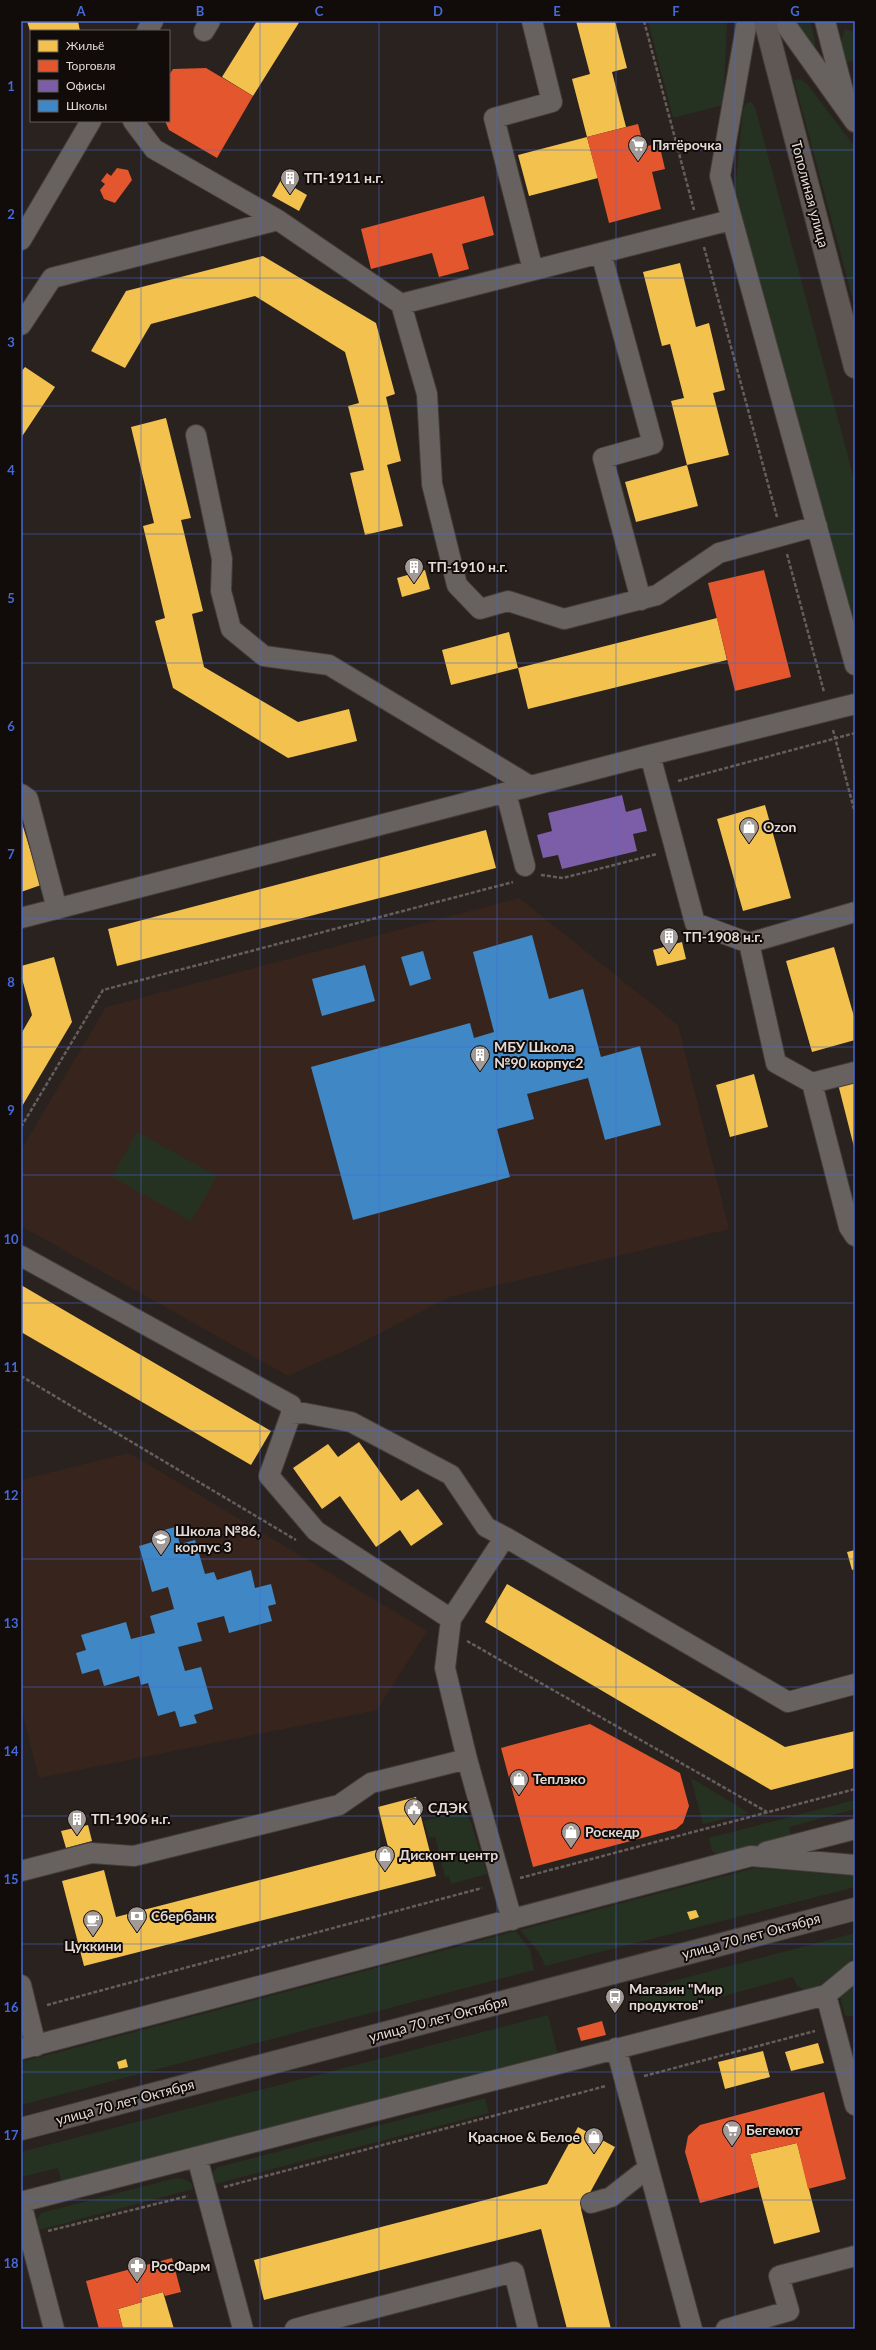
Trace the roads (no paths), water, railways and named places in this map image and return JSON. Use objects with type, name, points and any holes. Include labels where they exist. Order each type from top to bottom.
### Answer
[{"type":"main road","name":"Тополиная улица","points":[[765,21],[855,367]]},
{"type":"main road","name":"улица 70 лет Октября","points":[[21,2129],[855,1909]]},
{"type":"street","points":[[148,30],[153,21]]},
{"type":"street","points":[[532,21],[552,102],[494,118],[533,270]]},
{"type":"street","points":[[747,21],[720,176],[731,220],[818,526],[855,665]]},
{"type":"street","points":[[783,21],[852,118]]},
{"type":"street","points":[[825,21],[852,118]]},
{"type":"street","points":[[21,240],[90,122]]},
{"type":"street","points":[[134,122],[154,148],[278,220],[401,304],[428,394],[432,484],[457,585],[480,609],[508,601],[564,619],[657,595],[719,553],[818,526]]},
{"type":"street","points":[[21,325],[52,278],[278,220]]},
{"type":"street","points":[[401,304],[731,220]]},
{"type":"street","points":[[601,253],[652,444],[603,458],[641,600]]},
{"type":"street","points":[[196,435],[222,559],[221,591],[231,629],[264,656],[329,665],[530,786]]},
{"type":"street","points":[[21,918],[650,755],[855,704]]},
{"type":"street","points":[[650,755],[695,923],[750,943],[855,912]]},
{"type":"street","points":[[506,793],[526,874]]},
{"type":"street","points":[[21,794],[28,799],[57,909]]},
{"type":"street","points":[[750,943],[776,1063],[812,1083],[855,1072]]},
{"type":"street","points":[[812,1083],[849,1227],[855,1236]]},
{"type":"street","points":[[21,1256],[291,1405],[291,1414],[269,1476],[316,1531],[451,1619]]},
{"type":"street","points":[[291,1414],[304,1413],[351,1422],[451,1474],[486,1527],[788,1702],[855,1684]]},
{"type":"street","points":[[505,1537],[451,1619],[445,1668],[467,1759],[512,1920]]},
{"type":"street","points":[[21,1871],[91,1853],[134,1856],[338,1805],[371,1783],[467,1759]]},
{"type":"street","points":[[21,1985],[28,2010],[28,2048],[855,1829]]},
{"type":"street","points":[[751,1856],[855,1865]]},
{"type":"street","points":[[54,2329],[21,2202],[826,1995],[855,1971]]},
{"type":"street","points":[[826,1995],[855,2105]]},
{"type":"street","points":[[616,2048],[692,2329]]},
{"type":"street","points":[[197,2157],[243,2329]]},
{"type":"street","points":[[591,2203],[611,2197],[648,2168]]},
{"type":"street","points":[[726,2329],[789,2311],[779,2276],[855,2256]]},
{"type":"street","points":[[307,2327],[514,2272],[528,2329]]},
{"type":"place","name":"Пятёрочка","points":[[638,162]]},
{"type":"place","name":"ТП-1911 н.г.","points":[[290,195]]},
{"type":"place","name":"ТП-1910 н.г.","points":[[414,584]]},
{"type":"place","name":"Ozon","points":[[749,844]]},
{"type":"place","name":"ТП-1908 н.г.","points":[[669,954]]},
{"type":"place","name":"МБУ Школа №90 корпус2","points":[[480,1072]]},
{"type":"place","name":"Школа №86, корпус 3","points":[[161,1556]]},
{"type":"place","name":"Теплэко","points":[[519,1796]]},
{"type":"place","name":"СДЭК","points":[[414,1825]]},
{"type":"place","name":"ТП-1906 н.г.","points":[[77,1836]]},
{"type":"place","name":"Роскедр","points":[[571,1849]]},
{"type":"place","name":"Дисконт центр","points":[[385,1872]]},
{"type":"place","name":"Сбербанк","points":[[137,1933]]},
{"type":"place","name":"Цуккини","points":[[93,1937]]},
{"type":"place","name":"Магазин \"Мир продуктов\"","points":[[615,2014]]},
{"type":"place","name":"Бегемот","points":[[732,2147]]},
{"type":"place","name":"Красное & Белое","points":[[594,2154]]},
{"type":"place","name":"РосФарм","points":[[137,2283]]}]
